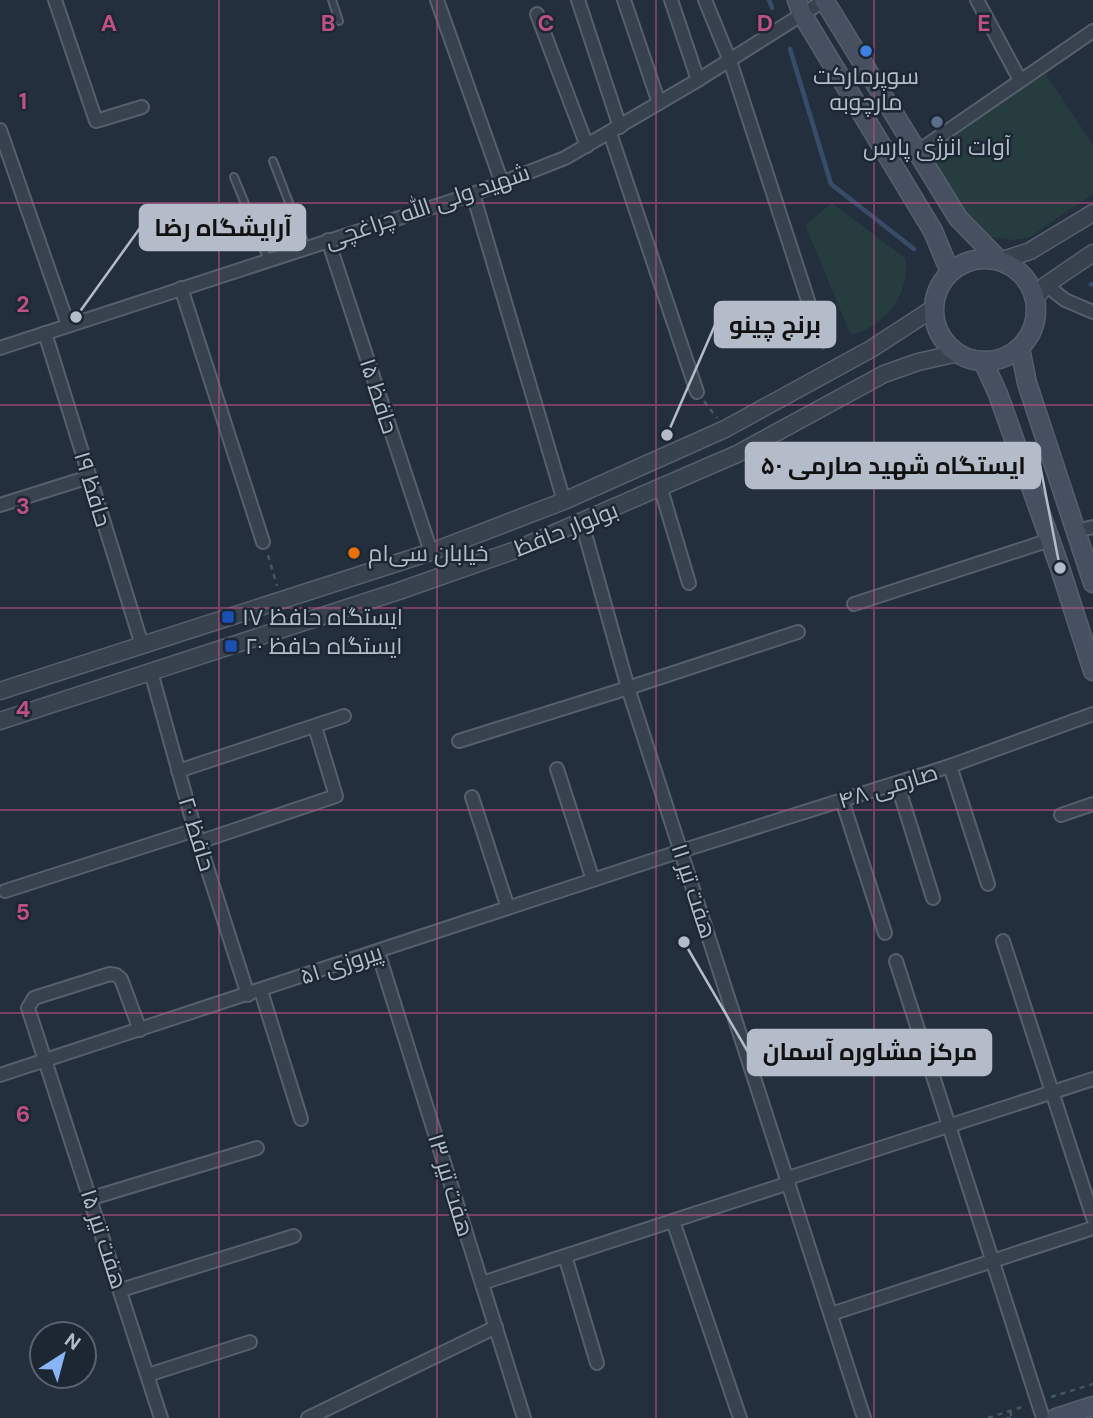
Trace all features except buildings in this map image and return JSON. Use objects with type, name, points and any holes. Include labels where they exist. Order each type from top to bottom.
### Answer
[{"type":"main road","points":[[824,0],[958,218],[1000,261],[1022,275],[1030,286],[1040,292],[1034,325],[1020,348],[996,360],[983,361],[958,353],[940,334],[935,321],[936,295],[950,272],[961,265],[974,260],[1000,261]]},
{"type":"main road","points":[[800,7],[933,231],[950,272]]},
{"type":"main road","points":[[1020,348],[1027,383],[1085,529],[1093,583]]},
{"type":"main road","points":[[983,361],[998,394],[1050,540],[1093,671]]},
{"type":"main road","points":[[1056,1418],[1093,1406]]},
{"type":"street","points":[[55,0],[96,121],[142,107]]},
{"type":"street","points":[[438,0],[502,183]]},
{"type":"street","points":[[578,0],[615,130],[697,392]]},
{"type":"street","points":[[624,0],[659,103]]},
{"type":"street","points":[[671,0],[698,80]]},
{"type":"street","points":[[705,0],[730,61],[815,322]]},
{"type":"street","name":"شهید ولی الله چراغچی","points":[[0,348],[473,194],[565,158],[730,61],[800,7],[824,0]]},
{"type":"street","points":[[977,0],[1020,80]]},
{"type":"street","points":[[537,14],[587,146]]},
{"type":"street","points":[[917,152],[1093,32]]},
{"type":"street","points":[[0,130],[68,325]]},
{"type":"street","points":[[473,194],[564,501]]},
{"type":"street","points":[[1000,261],[1030,251],[1093,213]]},
{"type":"street","name":"حافظ ۱۵","points":[[328,240],[431,552]]},
{"type":"street","points":[[1040,292],[1093,253]]},
{"type":"street","points":[[181,288],[263,542]]},
{"type":"street","points":[[1040,292],[1093,312]]},
{"type":"street","name":"بولوار حافظ","points":[[0,691],[431,552],[564,501],[725,429],[871,349],[934,308]]},
{"type":"street","name":"حافظ ۱۹","points":[[45,333],[142,645]]},
{"type":"street","name":"بولوار حافظ","points":[[0,721],[443,577],[661,489],[737,454],[884,374],[918,362],[958,353]]},
{"type":"street","points":[[0,505],[89,477]]},
{"type":"street","points":[[661,489],[690,583]]},
{"type":"street","name":"هفت تیر ۱۱","points":[[582,523],[628,688],[864,1418]]},
{"type":"street","points":[[854,604],[1050,540]]},
{"type":"street","points":[[459,741],[798,632]]},
{"type":"street","name":"حافظ ۲۰","points":[[151,672],[197,836],[248,995]]},
{"type":"street","name":"صارمی ۴۸","points":[[681,851],[950,766],[1093,714]]},
{"type":"street","points":[[178,771],[344,716]]},
{"type":"street","points":[[5,891],[336,796],[315,727]]},
{"type":"street","points":[[950,766],[988,884]]},
{"type":"street","points":[[557,769],[593,880]]},
{"type":"street","points":[[897,783],[933,898]]},
{"type":"street","points":[[472,797],[508,908]]},
{"type":"street","points":[[842,800],[885,933]]},
{"type":"street","points":[[1061,815],[1093,804]]},
{"type":"street","name":"پیروزی ۵۱","points":[[0,1075],[681,851]]},
{"type":"street","points":[[1003,941],[1093,1218]]},
{"type":"street","name":"هفت تیر ۱۳","points":[[378,952],[524,1418]]},
{"type":"street","points":[[896,961],[1043,1418]]},
{"type":"street","name":"هفت تیر ۱۵","points":[[140,1030],[121,979],[116,975],[110,974],[34,998],[28,1008],[92,1198],[161,1418]]},
{"type":"street","points":[[261,991],[301,1119]]},
{"type":"street","points":[[482,1283],[1093,1079]]},
{"type":"street","points":[[92,1198],[257,1148]]},
{"type":"street","points":[[673,1221],[740,1418]]},
{"type":"street","points":[[831,1314],[1093,1228]]},
{"type":"street","points":[[121,1290],[294,1236]]},
{"type":"street","points":[[565,1256],[597,1363]]},
{"type":"street","points":[[307,1418],[496,1327]]},
{"type":"street","points":[[148,1375],[250,1342]]},
{"type":"lane","points":[[332,0],[339,21]]},
{"type":"lane","points":[[273,161],[306,247]]},
{"type":"lane","points":[[234,177],[268,260]]},
{"type":"path","points":[[815,322],[825,354]]},
{"type":"path","points":[[697,392],[725,429]]},
{"type":"path","points":[[263,542],[282,600]]},
{"type":"path","points":[[1006,1418],[1012,1417],[1010,1410]]},
{"type":"green space","points":[[1046,74],[1093,145],[1093,194],[1028,238],[1013,240],[981,236],[927,161],[928,153]]},
{"type":"green space","points":[[832,203],[906,259],[903,285],[893,307],[875,324],[851,335],[805,225]]},
{"type":"waterway","points":[[769,0],[772,8]]},
{"type":"waterway","points":[[790,49],[831,184],[914,249]]},
{"type":"place","name":"سوپرمارکت مارچوبه","points":[[866,51]]},
{"type":"place","name":"آوات انرژی پارس","points":[[937,122]]},
{"type":"place","name":"آرایشگاه رضا","points":[[76,317]]},
{"type":"place","name":"برنج چینو","points":[[667,435]]},
{"type":"place","name":"خیابان سی‌ام","points":[[354,553]]},
{"type":"place","name":"ایستگاه شهید صارمی ۵۰","points":[[1060,568]]},
{"type":"place","name":"ایستگاه حافظ ۱۷","points":[[228,617]]},
{"type":"place","name":"ایستگاه حافظ ۲۰","points":[[231,646]]},
{"type":"place","name":"مرکز مشاوره آسمان","points":[[684,942]]}]
